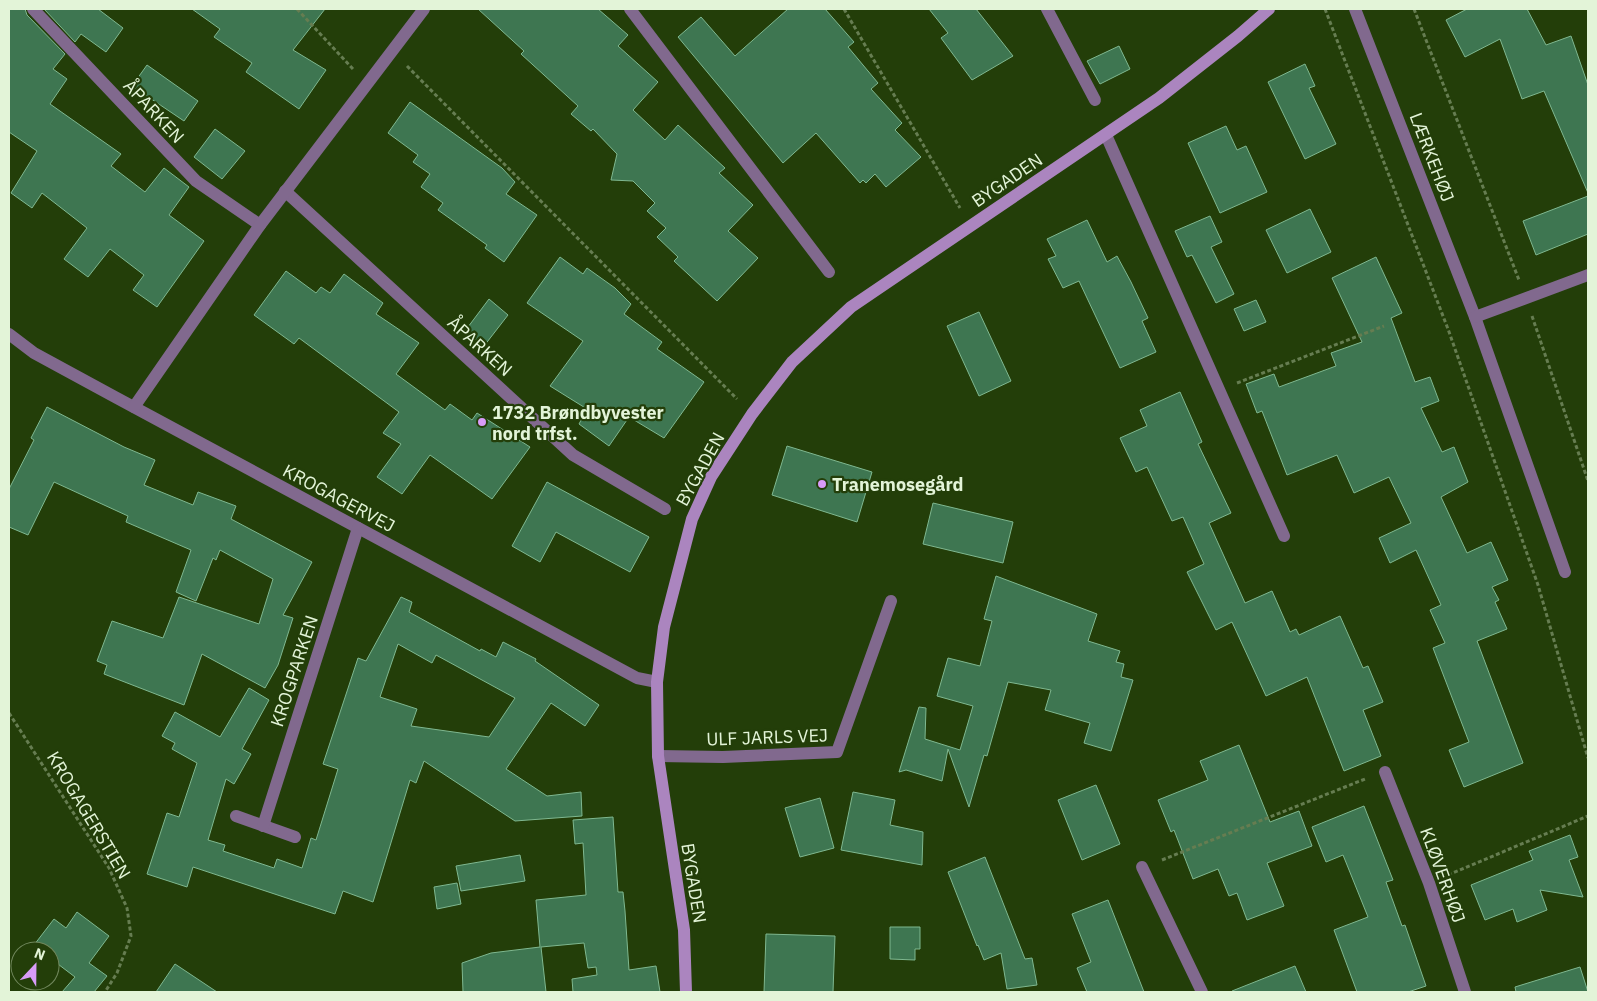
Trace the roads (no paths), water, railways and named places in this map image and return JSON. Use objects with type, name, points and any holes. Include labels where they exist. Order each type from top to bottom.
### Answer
[{"type":"street","name":"ÅPARKEN","points":[[33,9],[196,181],[260,225]]},
{"type":"street","points":[[134,407],[260,225],[424,9]]},
{"type":"street","points":[[630,9],[829,272]]},
{"type":"street","points":[[1047,9],[1095,100]]},
{"type":"street","name":"BYGADEN","points":[[686,992],[684,930],[658,756],[657,682],[664,627],[692,519],[711,477],[752,414],[792,362],[851,308],[1106,135],[1166,92],[1238,36],[1269,9]]},
{"type":"street","name":"LÆRKEHØJ","points":[[1355,9],[1475,318],[1564,572]]},
{"type":"street","points":[[1106,135],[1284,536]]},
{"type":"street","name":"ÅPARKEN","points":[[285,191],[573,455],[665,509]]},
{"type":"street","points":[[1475,318],[1588,275]]},
{"type":"street","name":"KROGAGERVEJ","points":[[9,334],[34,353],[637,678],[657,682]]},
{"type":"street","name":"KROGPARKEN","points":[[263,826],[358,528]]},
{"type":"street","name":"ULF JARLS VEJ","points":[[658,756],[723,757],[837,752],[890,601]]},
{"type":"street","name":"KLØVERHØJ","points":[[1385,772],[1429,883],[1465,992]]},
{"type":"street","points":[[236,816],[294,836]]},
{"type":"street","points":[[1142,867],[1202,992]]},
{"type":"place","name":"1732 Brøndbyvester nord trfst.","points":[[482,422]]},
{"type":"place","name":"Tranemosegård","points":[[822,484]]}]
